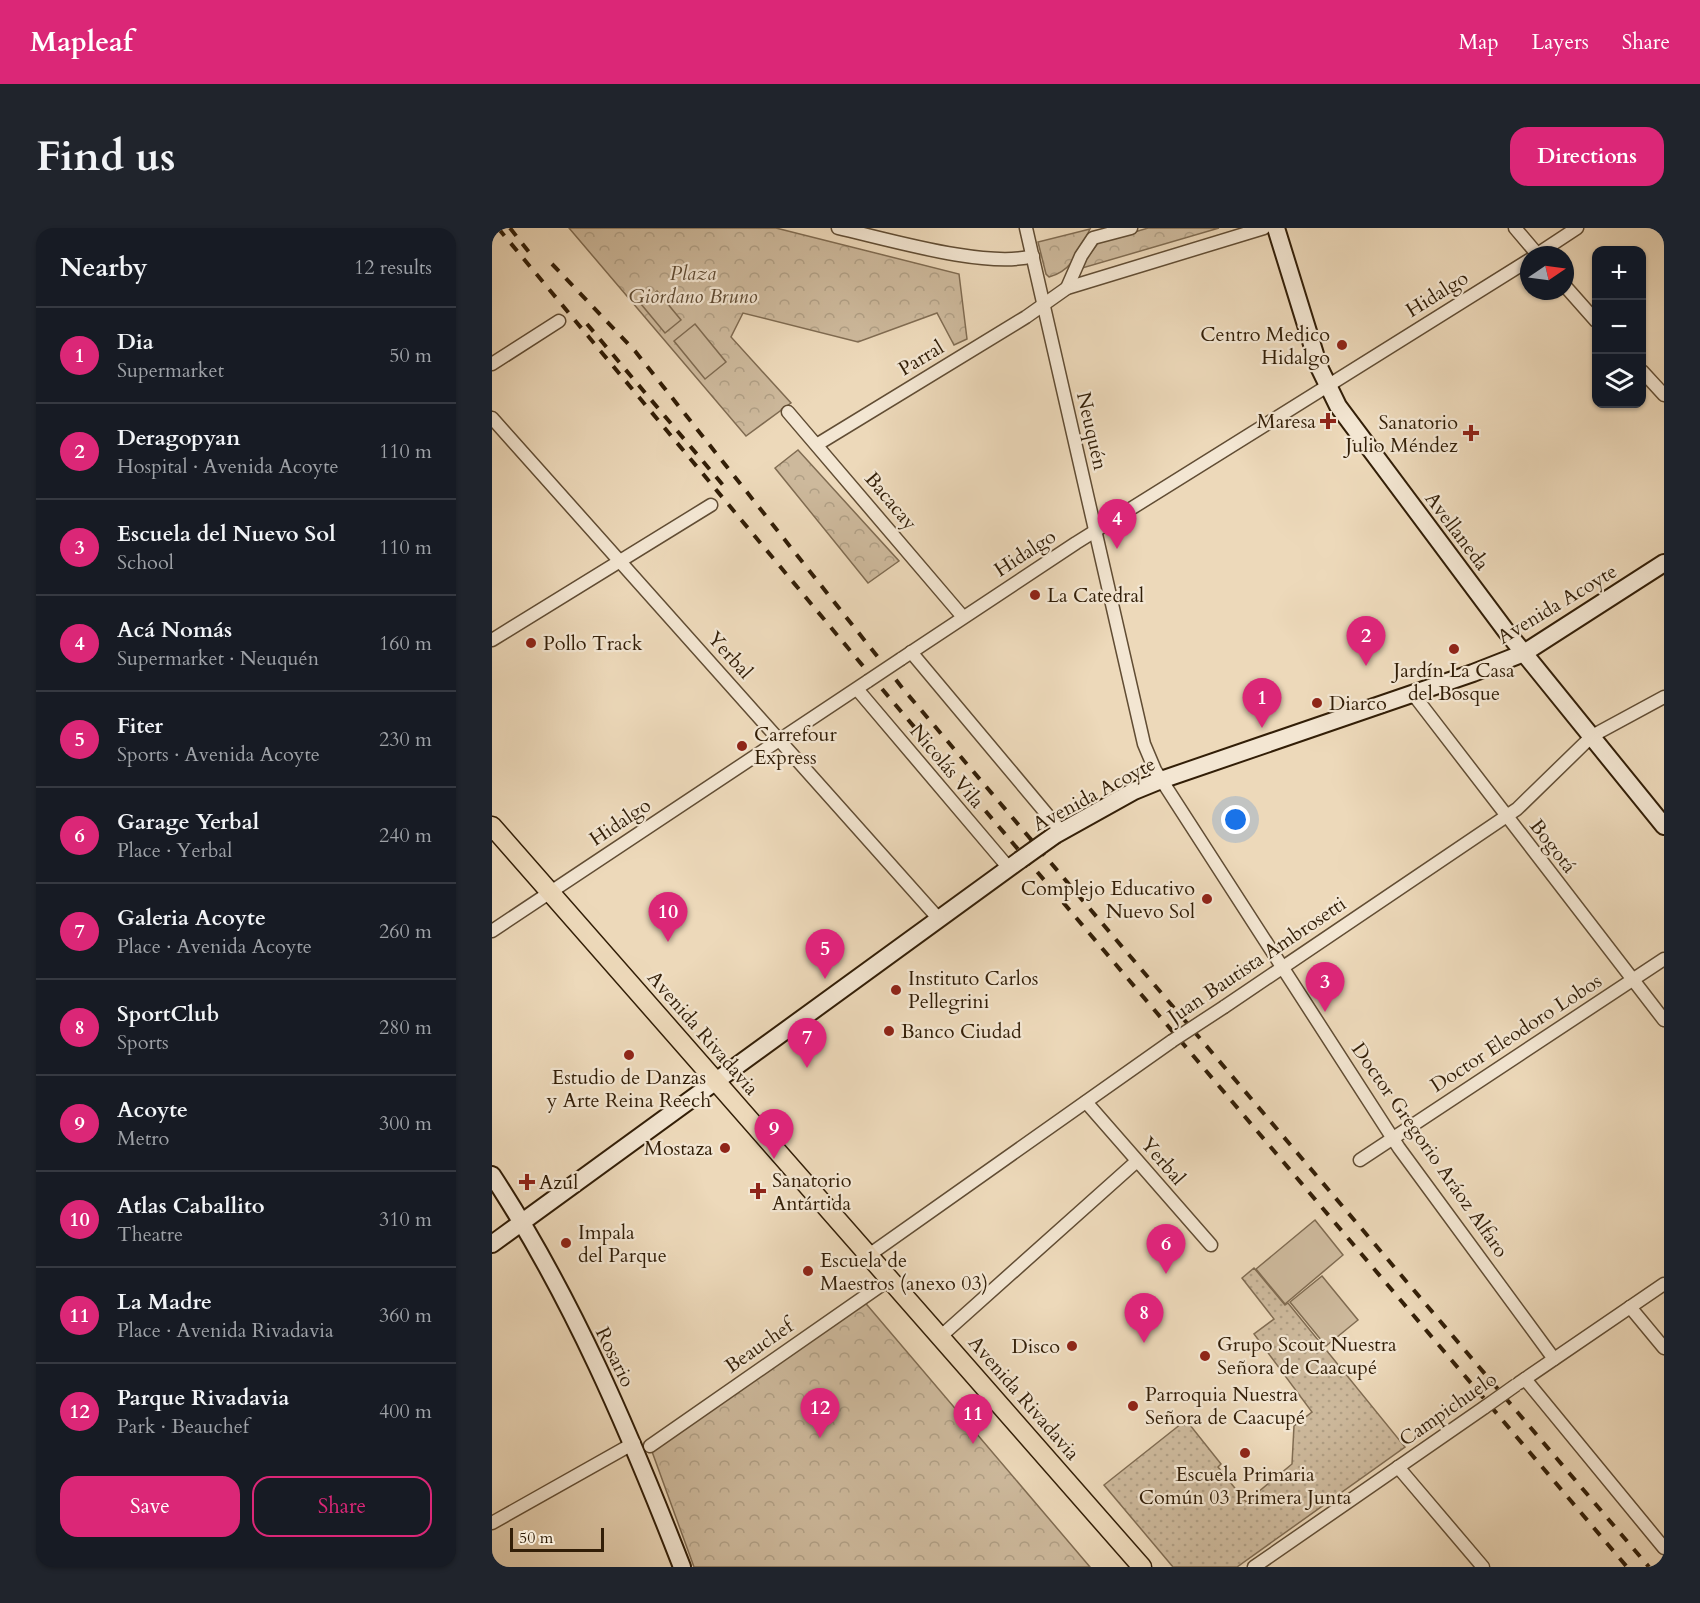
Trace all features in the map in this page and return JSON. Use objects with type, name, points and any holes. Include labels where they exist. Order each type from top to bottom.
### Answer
[{"type":"main road","name":"Avellaneda","points":[[1276,228],[1326,386],[1524,653],[1664,826]]},
{"type":"main road","name":"Avenida Acoyte","points":[[492,1244],[524,1223],[938,918],[1058,833],[1161,780],[1413,694],[1524,653],[1664,563]]},
{"type":"main road","name":"Avenida Rivadavia","points":[[492,826],[1142,1567]]},
{"type":"main road","name":"Rosario","points":[[492,1174],[524,1223],[642,1444],[682,1567]]},
{"type":"street","points":[[838,228],[907,244],[1006,261],[1033,256]]},
{"type":"street","name":"Neuquén","points":[[1026,228],[1144,744],[1161,780]]},
{"type":"street","points":[[1066,288],[1081,256],[1093,238],[1131,228]]},
{"type":"street","points":[[1066,288],[1264,228]]},
{"type":"street","points":[[1515,228],[1528,246]]},
{"type":"street","name":"Hidalgo","points":[[1550,246],[1577,228]]},
{"type":"street","name":"Hidalgo","points":[[492,931],[963,617],[1520,265]]},
{"type":"street","name":"Parral","points":[[818,444],[1044,304],[1066,288]]},
{"type":"street","points":[[1574,296],[1592,316]]},
{"type":"street","points":[[492,364],[559,321]]},
{"type":"street","points":[[1646,376],[1664,395]]},
{"type":"street","name":"Bacacay","points":[[788,412],[818,444],[963,617]]},
{"type":"street","name":"Yerbal","points":[[492,418],[938,918]]},
{"type":"street","points":[[492,640],[711,505]]},
{"type":"street","points":[[906,655],[1058,833]]},
{"type":"street","name":"Nicolás Vila","points":[[857,689],[1014,864]]},
{"type":"street","name":"Bogotá","points":[[1413,694],[1664,1020]]},
{"type":"street","name":"Juan Bautista Ambrosetti","points":[[869,1255],[1172,1041],[1506,817],[1526,802],[1592,736],[1664,697]]},
{"type":"street","name":"Doctor Gregorio Aráoz Alfaro","points":[[1161,780],[1393,1138],[1554,1359]]},
{"type":"street","name":"Doctor Eleodoro Lobos","points":[[1360,1160],[1664,959]]},
{"type":"street","name":"Yerbal","points":[[1086,1102],[1211,1245]]},
{"type":"street","points":[[940,1337],[1137,1161]]},
{"type":"street","name":"Beauchef","points":[[492,1523],[642,1444],[890,1279]]},
{"type":"street","name":"Campichuelo","points":[[1254,1567],[1664,1284]]},
{"type":"street","points":[[1630,1307],[1664,1348]]},
{"type":"street","points":[[1520,1382],[1664,1548]]},
{"type":"street","points":[[1398,1467],[1483,1567]]},
{"type":"green space","name":"Plaza Giordano Bruno","points":[[569,228],[776,228],[959,274],[967,339],[954,345],[937,313],[858,342],[743,313],[731,337],[791,403],[746,436]]},
{"type":"green space","points":[[1148,228],[1219,228],[1079,269],[1098,243]]},
{"type":"green space","points":[[1090,229],[1070,264],[1064,270],[1049,277],[1046,274],[1038,242]]},
{"type":"green space","points":[[657,291],[681,320],[665,333],[641,304]]},
{"type":"green space","points":[[695,324],[726,362],[705,379],[674,341]]},
{"type":"green space","points":[[798,450],[899,561],[868,583],[775,468]]},
{"type":"green space","points":[[1315,1220],[1343,1255],[1285,1304],[1256,1269]]},
{"type":"green space","name":"Escuela Primaria Común 03 Primera Junta","points":[[1254,1268],[1285,1305],[1288,1303],[1405,1447],[1237,1567],[1173,1567],[1104,1485],[1186,1420],[1221,1464],[1218,1467],[1246,1502],[1292,1464],[1294,1426],[1312,1412],[1254,1334],[1274,1319],[1242,1278]]},
{"type":"green space","points":[[1322,1276],[1358,1320],[1326,1346],[1290,1302]]},
{"type":"green space","points":[[862,1299],[1090,1567],[694,1567],[650,1446]]},
{"type":"railway","points":[[498,228],[888,696],[1627,1567]]},
{"type":"railway","points":[[510,228],[532,256]]},
{"type":"railway","points":[[552,264],[635,351],[904,690],[1649,1567]]},
{"type":"railway","points":[[587,324],[728,491]]},
{"type":"place","name":"Centro Medico Hidalgo","points":[[1342,345]]},
{"type":"place","name":"Maresa","points":[[1328,421]]},
{"type":"place","name":"Sanatorio Julio Méndez","points":[[1471,433]]},
{"type":"place","name":"Acá Nomás","points":[[1117,549]]},
{"type":"place","name":"La Catedral","points":[[1035,595]]},
{"type":"place","name":"Pollo Track","points":[[531,643]]},
{"type":"place","name":"Jardín La Casa del Bosque","points":[[1454,649]]},
{"type":"place","name":"Deragopyan","points":[[1366,666]]},
{"type":"place","name":"Diarco","points":[[1317,703]]},
{"type":"place","name":"Dia","points":[[1262,728]]},
{"type":"place","name":"Carrefour Express","points":[[742,746]]},
{"type":"place","name":"Complejo Educativo Nuevo Sol","points":[[1207,899]]},
{"type":"place","name":"Atlas Caballito","points":[[668,942]]},
{"type":"place","name":"Fiter","points":[[825,979]]},
{"type":"place","name":"Instituto Carlos Pellegrini","points":[[896,990]]},
{"type":"place","name":"Escuela del Nuevo Sol","points":[[1325,1012]]},
{"type":"place","name":"Banco Ciudad","points":[[889,1031]]},
{"type":"place","name":"Estudio de Danzas y Arte Reina Reech","points":[[629,1055]]},
{"type":"place","name":"Galeria Acoyte","points":[[807,1068]]},
{"type":"place","name":"Mostaza","points":[[725,1148]]},
{"type":"place","name":"Acoyte","points":[[774,1159]]},
{"type":"place","name":"Azul","points":[[527,1182]]},
{"type":"place","name":"Sanatorio Antártida","points":[[758,1191]]},
{"type":"place","name":"Impala del Parque","points":[[566,1243]]},
{"type":"place","name":"Escuela de Maestros (anexo 03)","points":[[808,1271]]},
{"type":"place","name":"Garage Yerbal","points":[[1166,1274]]},
{"type":"place","name":"SportClub","points":[[1144,1343]]},
{"type":"place","name":"Disco","points":[[1072,1346]]},
{"type":"place","name":"Grupo Scout Nuestra Señora de Caacupé","points":[[1205,1356]]},
{"type":"place","name":"Parroquia Nuestra Señora de Caacupé","points":[[1133,1406]]},
{"type":"place","name":"Parque Rivadavia","points":[[820,1438]]},
{"type":"place","name":"La Madre","points":[[973,1444]]},
{"type":"place","name":"Escuela Primaria Común 03 Primera Junta","points":[[1245,1453]]}]
